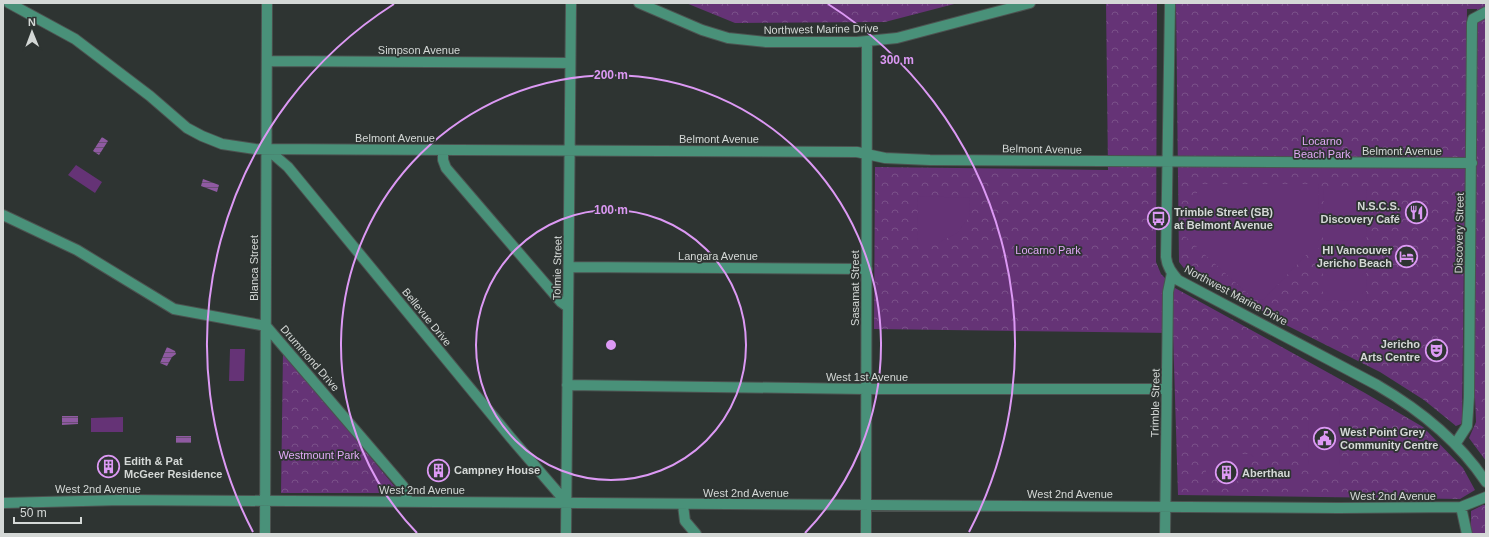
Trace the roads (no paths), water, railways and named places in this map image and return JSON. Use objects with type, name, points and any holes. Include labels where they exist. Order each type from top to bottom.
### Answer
[{"type":"street","name":"Belmont Avenue","points":[[9,3],[75,39],[150,96],[187,128],[222,144],[267,149],[857,152],[885,158],[930,160],[1472,163]]},
{"type":"street","name":"Blanca Street","points":[[265,534],[268,3]]},
{"type":"street","name":"Tolmie Street","points":[[566,534],[571,3]]},
{"type":"street","name":"Northwest Marine Drive","points":[[639,3],[702,30],[728,38],[766,42],[867,41],[897,38],[1030,3]]},
{"type":"street","name":"Northwest Marine Drive","points":[[1170,3],[1167,263],[1172,273],[1178,280],[1391,392],[1456,443],[1486,482]]},
{"type":"street","name":"Discovery Street","points":[[1456,443],[1465,430],[1468,416],[1473,19],[1486,12]]},
{"type":"street","name":"Sasamat Street","points":[[866,534],[867,41]]},
{"type":"street","name":"Simpson Avenue","points":[[267,61],[570,63]]},
{"type":"street","name":"Bellevue Drive","points":[[267,149],[288,167],[511,438],[566,502]]},
{"type":"street","points":[[443,150],[443,160],[446,168],[561,302],[568,307]]},
{"type":"street","name":"Drummond Drive","points":[[3,215],[77,250],[174,309],[266,326],[403,486],[406,491],[407,502]]},
{"type":"street","name":"Langara Avenue","points":[[569,267],[867,269]]},
{"type":"street","name":"Trimble Street","points":[[1165,534],[1168,292],[1172,273]]},
{"type":"street","name":"West 1st Avenue","points":[[568,385],[866,389],[1167,389]]},
{"type":"street","name":"West 2nd Avenue","points":[[3,504],[122,500],[265,502],[566,502],[683,505],[1332,508],[1461,507],[1486,497]]},
{"type":"street","points":[[683,505],[685,521],[696,534]]},
{"type":"street","points":[[1461,507],[1467,534]]},
{"type":"place","name":"N.S.C.S. Discovery Café","points":[[1416,212]]},
{"type":"place","name":"Trimble Street (SB) at Belmont Avenue","points":[[1158,218]]},
{"type":"place","name":"HI Vancouver Jericho Beach","points":[[1407,256]]},
{"type":"place","name":"Jericho Arts Centre","points":[[1436,350]]},
{"type":"place","name":"West Point Grey Community Centre","points":[[1324,438]]},
{"type":"place","name":"Edith & Pat McGeer Residence","points":[[109,467]]},
{"type":"place","name":"Campney House","points":[[439,470]]},
{"type":"place","name":"Aberthau","points":[[1226,473]]},
{"type":"park label","name":"Locarno Beach Park","points":[[1322,147]]},
{"type":"park label","name":"Locarno Park","points":[[1048,250]]},
{"type":"park label","name":"Westmount Park","points":[[319,455]]}]
